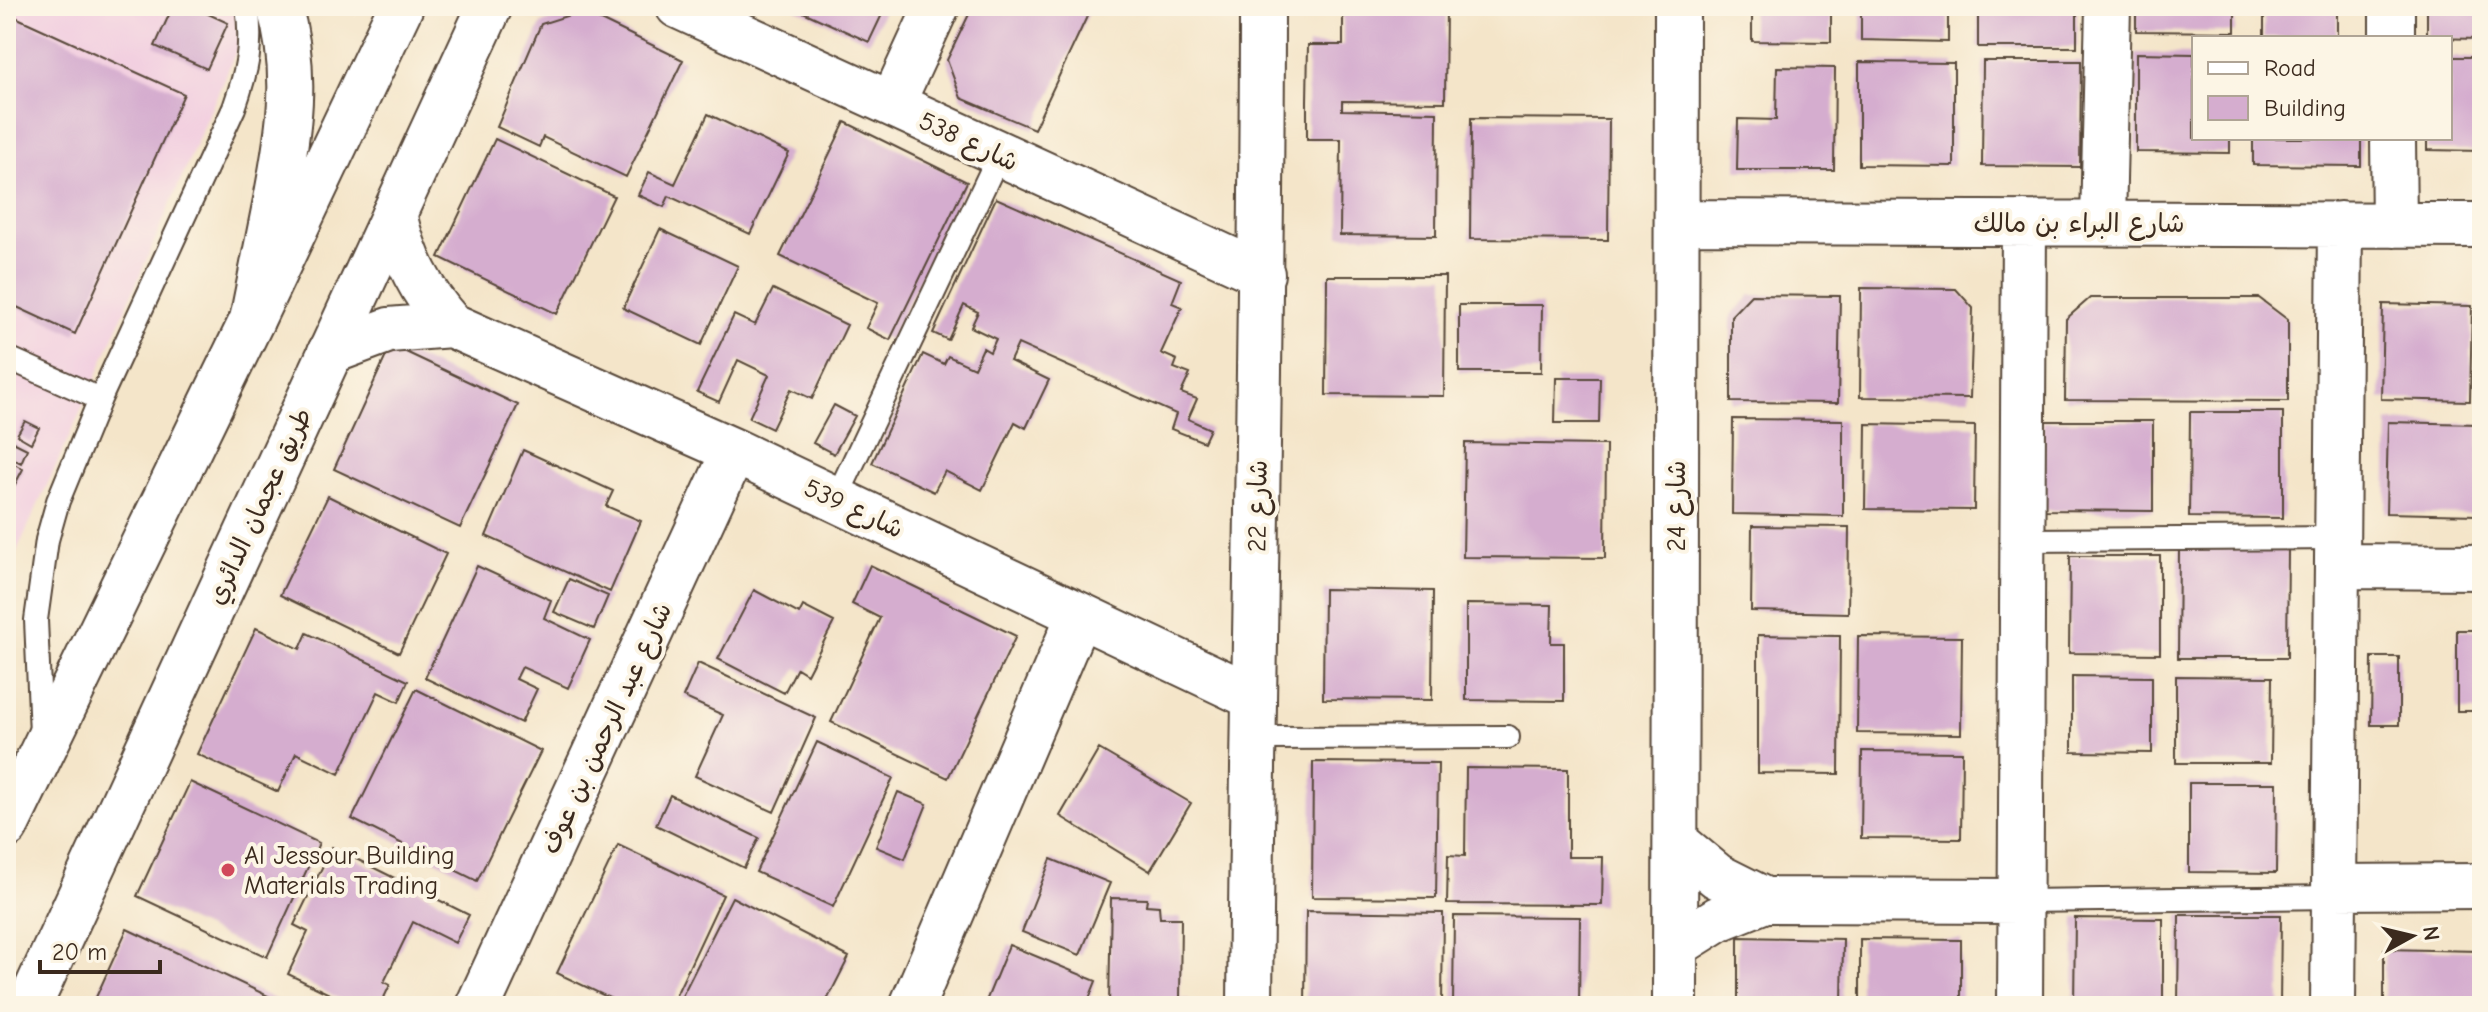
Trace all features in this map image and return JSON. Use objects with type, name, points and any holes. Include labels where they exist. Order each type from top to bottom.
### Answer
[{"type":"main road","points":[[252,320],[287,142],[292,97],[290,53],[279,6]]},
{"type":"main road","points":[[6,826],[401,6]]},
{"type":"main road","name":"طريق عجمان الدائري","points":[[29,1006],[490,6]]},
{"type":"main road","name":"شارع 538","points":[[678,6],[1262,274]]},
{"type":"main road","points":[[892,104],[937,6]]},
{"type":"main road","name":"شارع 22","points":[[1250,1006],[1252,718],[1262,274],[1262,6]]},
{"type":"main road","name":"شارع 24","points":[[1675,1006],[1677,6]]},
{"type":"main road","points":[[2103,223],[2108,6]]},
{"type":"main road","points":[[2392,6],[2392,36]]},
{"type":"main road","points":[[2393,140],[2394,225]]},
{"type":"main road","name":"شارع 539","points":[[394,214],[408,263],[434,306],[451,325],[734,451],[1079,615],[1252,718]]},
{"type":"main road","name":"شارع البراء بن مالك","points":[[1677,222],[2482,225]]},
{"type":"main road","points":[[2020,1006],[2024,223]]},
{"type":"main road","points":[[2333,1006],[2340,224]]},
{"type":"main road","name":"شارع 539","points":[[330,352],[389,330],[451,325]]},
{"type":"main road","name":"شارع عبد الرحمن بن عوف","points":[[478,1006],[734,451]]},
{"type":"main road","points":[[2337,552],[2482,567]]},
{"type":"main road","points":[[912,1006],[1079,615]]},
{"type":"main road","points":[[1676,842],[1717,876],[1765,900]]},
{"type":"main road","points":[[2334,892],[2482,886]]},
{"type":"main road","points":[[1675,946],[1718,919],[1765,900],[2021,901]]},
{"type":"lane","points":[[42,749],[36,620],[40,580],[58,501],[100,399],[234,108],[247,73],[252,35],[247,6]]},
{"type":"lane","points":[[836,499],[999,155]]},
{"type":"lane","points":[[6,357],[100,399]]},
{"type":"lane","points":[[2023,540],[2337,552]]},
{"type":"lane","points":[[1252,718],[1508,737]]},
{"type":"lane","points":[[2021,901],[2334,892]]},
{"type":"shaded area","points":[[6,6],[230,6],[235,9],[239,44],[94,382],[6,575]]},
{"type":"building","points":[[173,6],[191,6],[228,23],[207,69],[155,46]]},
{"type":"building","points":[[790,6],[886,6],[869,42]]},
{"type":"building","points":[[973,6],[1092,6],[1034,129],[961,98],[947,60]]},
{"type":"building","points":[[1343,6],[1446,6],[1445,102],[1342,101],[1342,110],[1437,112],[1436,236],[1340,235],[1341,139],[1307,139],[1307,101],[1308,45],[1343,45]]},
{"type":"building","points":[[1752,6],[1831,6],[1831,42],[1752,41]]},
{"type":"building","points":[[1861,6],[1948,6],[1948,42],[1861,40]]},
{"type":"building","points":[[1978,6],[2077,6],[2077,47],[1978,47]]},
{"type":"building","points":[[2136,6],[2235,6],[2235,32],[2136,31]]},
{"type":"building","points":[[2264,6],[2337,6],[2337,36],[2264,36]]},
{"type":"building","points":[[2427,6],[2482,6],[2482,39],[2427,36]]},
{"type":"building","points":[[582,11],[683,60],[626,177],[543,137],[539,147],[497,127],[541,24]]},
{"type":"building","points":[[11,15],[184,94],[75,334],[6,302],[6,26]]},
{"type":"building","points":[[2136,53],[2192,54],[2192,140],[2230,140],[2230,153],[2136,152]]},
{"type":"building","points":[[2452,57],[2482,57],[2482,151],[2427,150],[2427,140],[2452,140]]},
{"type":"building","points":[[1983,61],[2081,61],[2080,167],[1982,166]]},
{"type":"building","points":[[1859,62],[1954,63],[1954,166],[1859,165]]},
{"type":"building","points":[[1777,67],[1835,68],[1834,170],[1737,170],[1738,119],[1776,120]]},
{"type":"building","points":[[708,114],[789,153],[750,234],[669,196],[664,207],[638,195],[649,172],[675,184]]},
{"type":"building","points":[[1471,118],[1609,119],[1608,240],[1470,239]]},
{"type":"building","points":[[845,122],[967,182],[890,340],[866,328],[878,303],[780,256]]},
{"type":"building","points":[[495,139],[614,196],[557,314],[439,257]]},
{"type":"building","points":[[2253,140],[2361,140],[2361,166],[2253,165]]},
{"type":"building","points":[[996,198],[1181,280],[1172,303],[1182,307],[1161,353],[1177,360],[1174,368],[1190,374],[1181,393],[1197,399],[1188,419],[1210,429],[1204,442],[1171,429],[1176,414],[1018,344],[1010,361],[1049,380],[1026,428],[1015,422],[982,490],[945,471],[934,492],[872,463],[923,354],[944,364],[948,356],[974,368],[983,348],[990,352],[996,339],[971,327],[978,312],[964,305],[948,340],[933,333]]},
{"type":"building","points":[[660,229],[738,266],[701,345],[623,308]]},
{"type":"building","points":[[1327,276],[1445,276],[1444,396],[1326,395]]},
{"type":"building","points":[[1861,288],[1956,289],[1973,308],[1970,398],[1860,397]]},
{"type":"building","points":[[773,289],[847,325],[812,399],[791,389],[772,429],[749,418],[769,375],[738,360],[719,402],[697,392],[734,315],[755,325]]},
{"type":"building","points":[[1751,295],[1840,296],[1838,403],[1731,402],[1731,316]]},
{"type":"building","points":[[2090,298],[2259,298],[2288,320],[2288,401],[2065,400],[2066,319]]},
{"type":"building","points":[[2383,304],[2472,306],[2470,401],[2381,399]]},
{"type":"building","points":[[1459,305],[1542,305],[1541,372],[1459,372]]},
{"type":"building","points":[[391,345],[518,405],[460,528],[334,469]]},
{"type":"building","points":[[1556,378],[1600,378],[1599,423],[1555,423]]},
{"type":"building","points":[[834,405],[855,416],[834,454],[813,443]]},
{"type":"building","points":[[2190,412],[2283,412],[2283,518],[2189,517]]},
{"type":"building","points":[[1733,419],[1843,420],[1843,516],[1732,514]]},
{"type":"building","points":[[25,421],[39,428],[31,443],[17,435]]},
{"type":"building","points":[[2043,421],[2153,421],[2153,511],[2043,510]]},
{"type":"building","points":[[2388,422],[2479,424],[2478,515],[2386,513]]},
{"type":"building","points":[[1866,424],[1975,426],[1974,510],[1865,509]]},
{"type":"building","points":[[13,442],[27,449],[21,463],[7,456]]},
{"type":"building","points":[[1465,443],[1606,445],[1605,558],[1463,557]]},
{"type":"building","points":[[523,450],[613,491],[606,506],[641,521],[610,592],[486,536]]},
{"type":"building","points":[[13,463],[23,469],[10,494],[6,492],[6,477]]},
{"type":"building","points":[[328,496],[446,554],[399,653],[280,595]]},
{"type":"building","points":[[1752,526],[1849,527],[1848,613],[1751,611]]},
{"type":"building","points":[[2179,548],[2288,549],[2287,658],[2178,658]]},
{"type":"building","points":[[2070,556],[2160,556],[2160,654],[2069,653]]},
{"type":"building","points":[[870,565],[1016,636],[948,778],[831,722],[880,618],[852,604]]},
{"type":"building","points":[[477,566],[551,600],[544,618],[590,640],[568,688],[522,667],[516,679],[537,689],[521,723],[425,678]]},
{"type":"building","points":[[569,579],[608,596],[594,629],[554,612]]},
{"type":"building","points":[[1324,589],[1433,591],[1432,700],[1323,699]]},
{"type":"building","points":[[754,590],[799,614],[803,606],[834,622],[807,674],[797,668],[784,693],[718,659]]},
{"type":"building","points":[[1466,604],[1552,605],[1551,643],[1564,643],[1564,701],[1466,700]]},
{"type":"building","points":[[256,628],[300,649],[307,633],[408,681],[399,702],[378,692],[339,774],[296,753],[278,792],[197,754]]},
{"type":"building","points":[[2457,630],[2480,630],[2482,711],[2457,711]]},
{"type":"building","points":[[1758,635],[1840,636],[1839,774],[1758,773]]},
{"type":"building","points":[[1858,636],[1962,637],[1961,734],[1857,733]]},
{"type":"building","points":[[2372,657],[2399,657],[2399,725],[2371,725]]},
{"type":"building","points":[[698,663],[816,718],[774,812],[695,776],[723,715],[683,697]]},
{"type":"building","points":[[2072,676],[2152,677],[2152,753],[2072,752]]},
{"type":"building","points":[[2176,676],[2272,677],[2271,763],[2176,763]]},
{"type":"building","points":[[416,689],[541,751],[477,881],[352,819]]},
{"type":"building","points":[[817,742],[893,778],[833,907],[756,872]]},
{"type":"building","points":[[1099,749],[1191,803],[1150,871],[1060,816]]},
{"type":"building","points":[[1862,751],[1962,752],[1961,839],[1861,838]]},
{"type":"building","points":[[1313,762],[1438,763],[1436,898],[1312,897]]},
{"type":"building","points":[[1466,768],[1568,769],[1568,857],[1603,857],[1602,905],[1447,904],[1448,855],[1465,856]]},
{"type":"building","name":"Al Jessour Building Materials Trading","points":[[190,782],[319,843],[267,957],[137,896]]},
{"type":"building","points":[[2189,783],[2277,783],[2276,873],[2189,872]]},
{"type":"building","points":[[898,792],[927,804],[905,859],[876,847]]},
{"type":"building","points":[[670,795],[759,838],[744,868],[656,825]]},
{"type":"building","points":[[618,845],[723,895],[671,1006],[626,1006],[557,973]]},
{"type":"building","points":[[332,847],[469,915],[455,943],[413,922],[384,982],[390,985],[380,1006],[354,1006],[288,974],[308,932],[294,925]]},
{"type":"building","points":[[1051,859],[1110,883],[1080,955],[1022,932]]},
{"type":"building","points":[[732,897],[849,957],[824,1006],[677,1006]]},
{"type":"building","points":[[1111,898],[1147,899],[1146,905],[1159,906],[1160,918],[1181,918],[1180,999],[1189,999],[1189,1006],[1109,1006]]},
{"type":"building","points":[[1306,911],[1443,913],[1442,1006],[1305,1006]]},
{"type":"building","points":[[2179,915],[2281,915],[2280,1006],[2178,1006]]},
{"type":"building","points":[[1454,916],[1580,917],[1579,1006],[1453,1006]]},
{"type":"building","points":[[2075,918],[2163,919],[2163,1006],[2074,1006]]},
{"type":"building","points":[[127,929],[289,1006],[92,1006]]},
{"type":"building","points":[[1738,937],[1843,939],[1842,1006],[1738,1006]]},
{"type":"building","points":[[1860,939],[1961,940],[1961,1006],[1860,1006]]},
{"type":"building","points":[[1009,945],[1096,981],[1086,1006],[984,1006]]},
{"type":"building","points":[[2384,949],[2479,951],[2478,1006],[2384,1006]]},
{"type":"place","name":"Al Jessour Building Materials Trading","points":[[228,870]]}]
